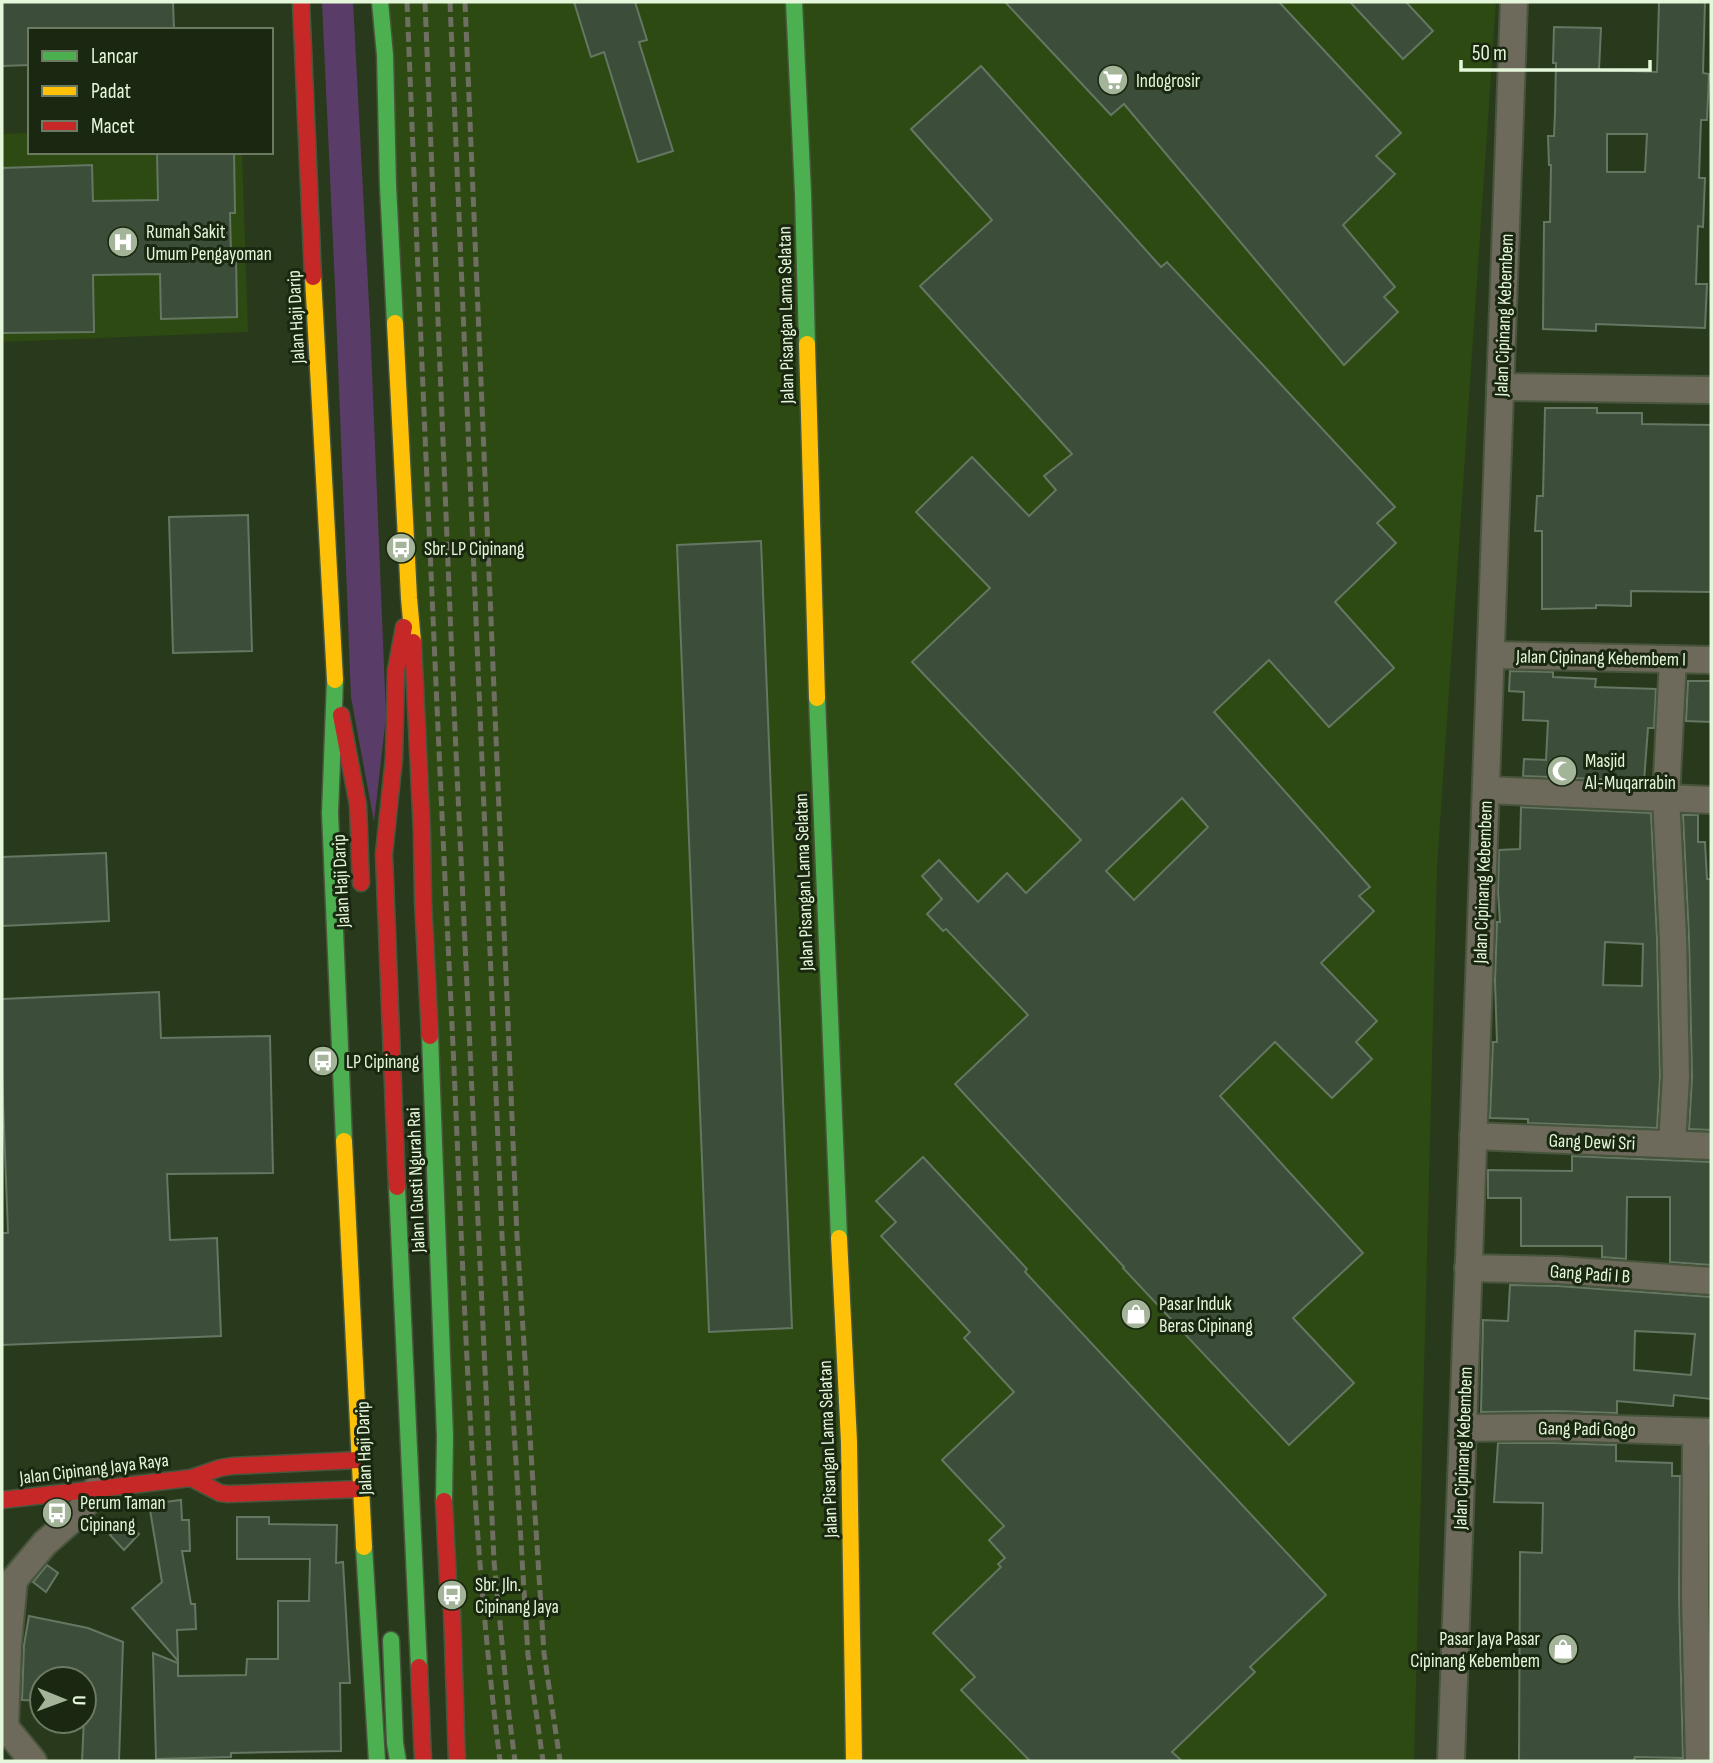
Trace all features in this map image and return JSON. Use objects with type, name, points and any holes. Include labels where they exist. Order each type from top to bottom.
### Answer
[{"type":"main road","name":"Jalan Haji Darip","points":[[301,2],[335,689],[358,805],[362,905]]},
{"type":"main road","points":[[380,2],[385,55],[388,186],[409,598],[396,670],[394,758],[384,854],[423,1761]]},
{"type":"main road","name":"Jalan Pisangan Lama Selatan","points":[[794,2],[803,193],[818,722],[833,1118],[849,1442],[854,1761]]},
{"type":"main road","name":"Jalan I Gusti Ngurah Rai","points":[[409,598],[414,652],[431,1051],[445,1436],[444,1507],[452,1610],[457,1761]]},
{"type":"main road","points":[[335,689],[331,855],[376,1761]]},
{"type":"main road","name":"Jalan Cipinang Jaya Raya","points":[[2,1500],[191,1478],[232,1466],[359,1460]]},
{"type":"main road","name":"Jalan Cipinang Jaya Raya","points":[[191,1478],[219,1493],[228,1494],[361,1489]]},
{"type":"main road","points":[[390,1619],[398,1761]]},
{"type":"street","name":"Jalan Cipinang Kebembem","points":[[1451,1761],[1514,2]]},
{"type":"street","points":[[1500,387],[1711,390]]},
{"type":"street","name":"Jalan Cipinang Kebembem I","points":[[1491,655],[1711,660]]},
{"type":"street","points":[[1672,1144],[1676,1077],[1666,797],[1673,659]]},
{"type":"street","points":[[1486,790],[1711,800]]},
{"type":"street","name":"Gang Dewi Sri","points":[[1473,1136],[1711,1146]]},
{"type":"street","name":"Gang Padi I B","points":[[1468,1268],[1559,1270],[1711,1281]]},
{"type":"street","name":"Gang Padi Gogo","points":[[1462,1428],[1554,1427],[1704,1432]]},
{"type":"street","points":[[1699,1761],[1704,1647],[1704,1432]]},
{"type":"street","points":[[33,1761],[3,1729],[8,1644],[8,1571],[77,1515],[96,1489]]},
{"type":"shaded area","points":[[322,2],[353,2],[370,323],[386,716],[374,822],[351,697]]},
{"type":"shaded area","name":"Pasar Induk Beras Cipinang","points":[[387,2],[1496,2],[1437,867],[1414,1761],[457,1761]]},
{"type":"shaded area","name":"Rumah Sakit Umum Pengayoman","points":[[28,133],[28,154],[242,154],[248,332],[2,342],[2,134]]},
{"type":"building","points":[[2,2],[173,2],[174,28],[28,28],[28,65],[2,66]]},
{"type":"building","points":[[574,2],[635,2],[647,40],[639,42],[673,151],[638,162],[604,52],[591,57]]},
{"type":"building","points":[[1005,2],[1279,2],[1401,133],[1376,156],[1395,174],[1343,225],[1395,287],[1384,297],[1398,312],[1344,365],[1124,104],[1111,115]]},
{"type":"building","points":[[1350,2],[1406,2],[1433,31],[1403,59]]},
{"type":"building","points":[[1659,2],[1705,2],[1703,73],[1709,74],[1707,120],[1701,120],[1699,178],[1705,178],[1703,227],[1698,226],[1696,284],[1707,284],[1705,328],[1596,324],[1596,331],[1543,329],[1544,222],[1550,222],[1551,165],[1548,136],[1554,136],[1555,112],[1554,27],[1601,28],[1599,70],[1657,72]],"holes":[[[1607,134],[1647,134],[1645,172],[1607,172]]]},
{"type":"building","points":[[981,66],[1161,267],[1167,262],[1395,507],[1377,523],[1396,543],[1335,602],[1394,668],[1329,727],[1269,660],[1214,712],[1370,887],[1359,896],[1374,911],[1321,963],[1377,1021],[1356,1042],[1372,1059],[1332,1098],[1275,1042],[1220,1096],[1363,1253],[1293,1318],[1354,1383],[1289,1445],[955,1084],[1028,1015],[946,929],[943,931],[927,914],[942,899],[922,876],[939,860],[978,902],[1007,873],[1026,893],[1081,840],[912,662],[990,588],[916,512],[972,457],[1029,516],[1056,490],[1044,476],[1072,454],[920,286],[992,220],[911,129]],"holes":[[[1182,798],[1208,827],[1134,900],[1106,871]]]},
{"type":"building","name":"Rumah Sakit Umum Pengayoman","points":[[157,154],[234,154],[235,213],[230,213],[231,255],[236,255],[237,317],[161,319],[160,274],[93,275],[94,332],[2,333],[2,168],[92,165],[93,201],[158,200]]},
{"type":"building","points":[[1545,408],[1597,408],[1597,413],[1642,413],[1642,424],[1711,425],[1711,592],[1631,591],[1631,606],[1596,605],[1596,608],[1542,609],[1542,531],[1535,531],[1537,496],[1543,496]]},
{"type":"building","points":[[248,515],[252,651],[173,653],[169,517]]},
{"type":"building","points":[[761,541],[792,1328],[709,1332],[677,545]]},
{"type":"building","points":[[1510,671],[1553,672],[1553,677],[1596,679],[1595,687],[1656,689],[1654,728],[1648,728],[1644,781],[1523,776],[1524,759],[1546,760],[1548,721],[1523,720],[1524,692],[1509,691]]},
{"type":"building","points":[[1688,681],[1711,681],[1711,722],[1686,721]]},
{"type":"building","points":[[1521,807],[1651,813],[1660,1077],[1657,1128],[1528,1123],[1528,1119],[1490,1118],[1493,1042],[1497,1042],[1495,981],[1497,922],[1500,922],[1499,850],[1520,849]],"holes":[[[1605,942],[1643,944],[1642,986],[1603,985]]]},
{"type":"building","points":[[1683,815],[1698,815],[1698,842],[1705,842],[1707,879],[1711,879],[1711,1130],[1689,1129],[1692,1077]]},
{"type":"building","points":[[106,853],[109,921],[2,926],[2,857]]},
{"type":"building","points":[[159,992],[161,1038],[270,1036],[273,1173],[167,1174],[170,1240],[217,1238],[221,1336],[2,1345],[2,1233],[8,1233],[2,999]]},
{"type":"building","points":[[1572,1156],[1711,1162],[1711,1265],[1670,1262],[1670,1197],[1627,1197],[1626,1259],[1602,1257],[1602,1246],[1521,1246],[1521,1198],[1488,1198],[1488,1170],[1572,1171]]},
{"type":"building","points":[[923,1157],[1027,1269],[1025,1272],[1326,1595],[1250,1667],[1255,1672],[1172,1752],[1182,1761],[1030,1761],[961,1690],[975,1677],[933,1633],[1001,1567],[998,1564],[1005,1558],[989,1540],[1004,1526],[942,1460],[1014,1392],[964,1338],[970,1332],[881,1236],[896,1222],[876,1201]]},
{"type":"building","points":[[1510,1285],[1711,1297],[1711,1399],[1674,1395],[1673,1406],[1617,1401],[1617,1413],[1481,1412],[1483,1320],[1508,1321]],"holes":[[[1635,1331],[1695,1334],[1691,1375],[1634,1370]]]},
{"type":"building","points":[[1498,1443],[1616,1445],[1616,1461],[1672,1463],[1672,1476],[1680,1476],[1679,1595],[1683,1758],[1635,1757],[1634,1761],[1519,1761],[1520,1552],[1542,1553],[1543,1503],[1494,1502]]},
{"type":"building","points":[[181,1500],[182,1520],[189,1520],[190,1551],[182,1551],[191,1604],[195,1604],[196,1629],[177,1630],[178,1661],[132,1608],[162,1582],[149,1504]]},
{"type":"building","points":[[237,1517],[269,1517],[269,1524],[337,1525],[336,1563],[343,1562],[350,1683],[340,1683],[341,1751],[231,1753],[231,1757],[156,1759],[153,1653],[178,1663],[178,1676],[246,1675],[247,1659],[278,1659],[278,1601],[309,1601],[310,1559],[237,1559]]},
{"type":"building","points":[[124,1520],[139,1534],[124,1550],[110,1535]]},
{"type":"building","points":[[47,1565],[58,1573],[46,1592],[33,1582]]},
{"type":"building","points":[[29,1616],[88,1628],[123,1642],[119,1761],[82,1761],[83,1735],[98,1735],[98,1665],[28,1665],[28,1700],[22,1700],[24,1645]]},
{"type":"railway","points":[[407,2],[469,1404],[482,1583],[500,1761]]},
{"type":"railway","points":[[425,2],[454,709],[494,1561],[515,1761]]},
{"type":"railway","points":[[450,2],[502,1236],[528,1655],[543,1761]]},
{"type":"railway","points":[[465,2],[517,1236],[544,1653],[560,1761]]},
{"type":"traffic: fast","points":[[380,2],[385,55],[395,323]]},
{"type":"traffic: fast","points":[[794,2],[807,344]]},
{"type":"traffic: fast","points":[[335,680],[330,813],[344,1141]]},
{"type":"traffic: fast","points":[[817,698],[839,1238]]},
{"type":"traffic: fast","points":[[430,1036],[445,1436],[444,1501]]},
{"type":"traffic: fast","points":[[397,1187],[419,1667]]},
{"type":"traffic: fast","points":[[364,1547],[377,1761]]},
{"type":"traffic: fast","points":[[391,1640],[398,1761]]},
{"type":"traffic: slow","points":[[313,277],[335,680]]},
{"type":"traffic: slow","points":[[395,323],[413,642]]},
{"type":"traffic: slow","points":[[807,344],[817,698]]},
{"type":"traffic: slow","points":[[344,1141],[364,1547]]},
{"type":"traffic: slow","points":[[839,1238],[849,1442],[854,1761]]},
{"type":"traffic: jam","points":[[301,2],[313,277]]},
{"type":"traffic: jam","points":[[397,1187],[384,854],[394,758],[396,670],[404,627]]},
{"type":"traffic: jam","points":[[413,642],[430,1036]]},
{"type":"traffic: jam","points":[[341,715],[358,805],[361,883]]},
{"type":"traffic: jam","points":[[2,1500],[191,1478],[232,1466],[359,1460]]},
{"type":"traffic: jam","points":[[191,1478],[220,1493],[228,1494],[361,1489]]},
{"type":"traffic: jam","points":[[444,1501],[452,1610],[457,1761]]},
{"type":"traffic: jam","points":[[419,1667],[423,1761]]},
{"type":"place","name":"Indogrosir","points":[[1113,80]]},
{"type":"place","name":"Rumah Sakit Umum Pengayoman","points":[[123,242]]},
{"type":"place","name":"Sbr. LP Cipinang","points":[[401,548]]},
{"type":"place","name":"Masjid Al-Muqarrabin","points":[[1562,771]]},
{"type":"place","name":"LP Cipinang","points":[[323,1061]]},
{"type":"place","name":"Pasar Induk Beras Cipinang","points":[[1136,1314]]},
{"type":"place","name":"Perum Taman Cipinang","points":[[57,1513]]},
{"type":"place","name":"Sbr. Jln. Cipinang Jaya","points":[[452,1595]]},
{"type":"place","name":"Pasar Jaya Pasar Cipinang Kebembem","points":[[1563,1649]]}]
